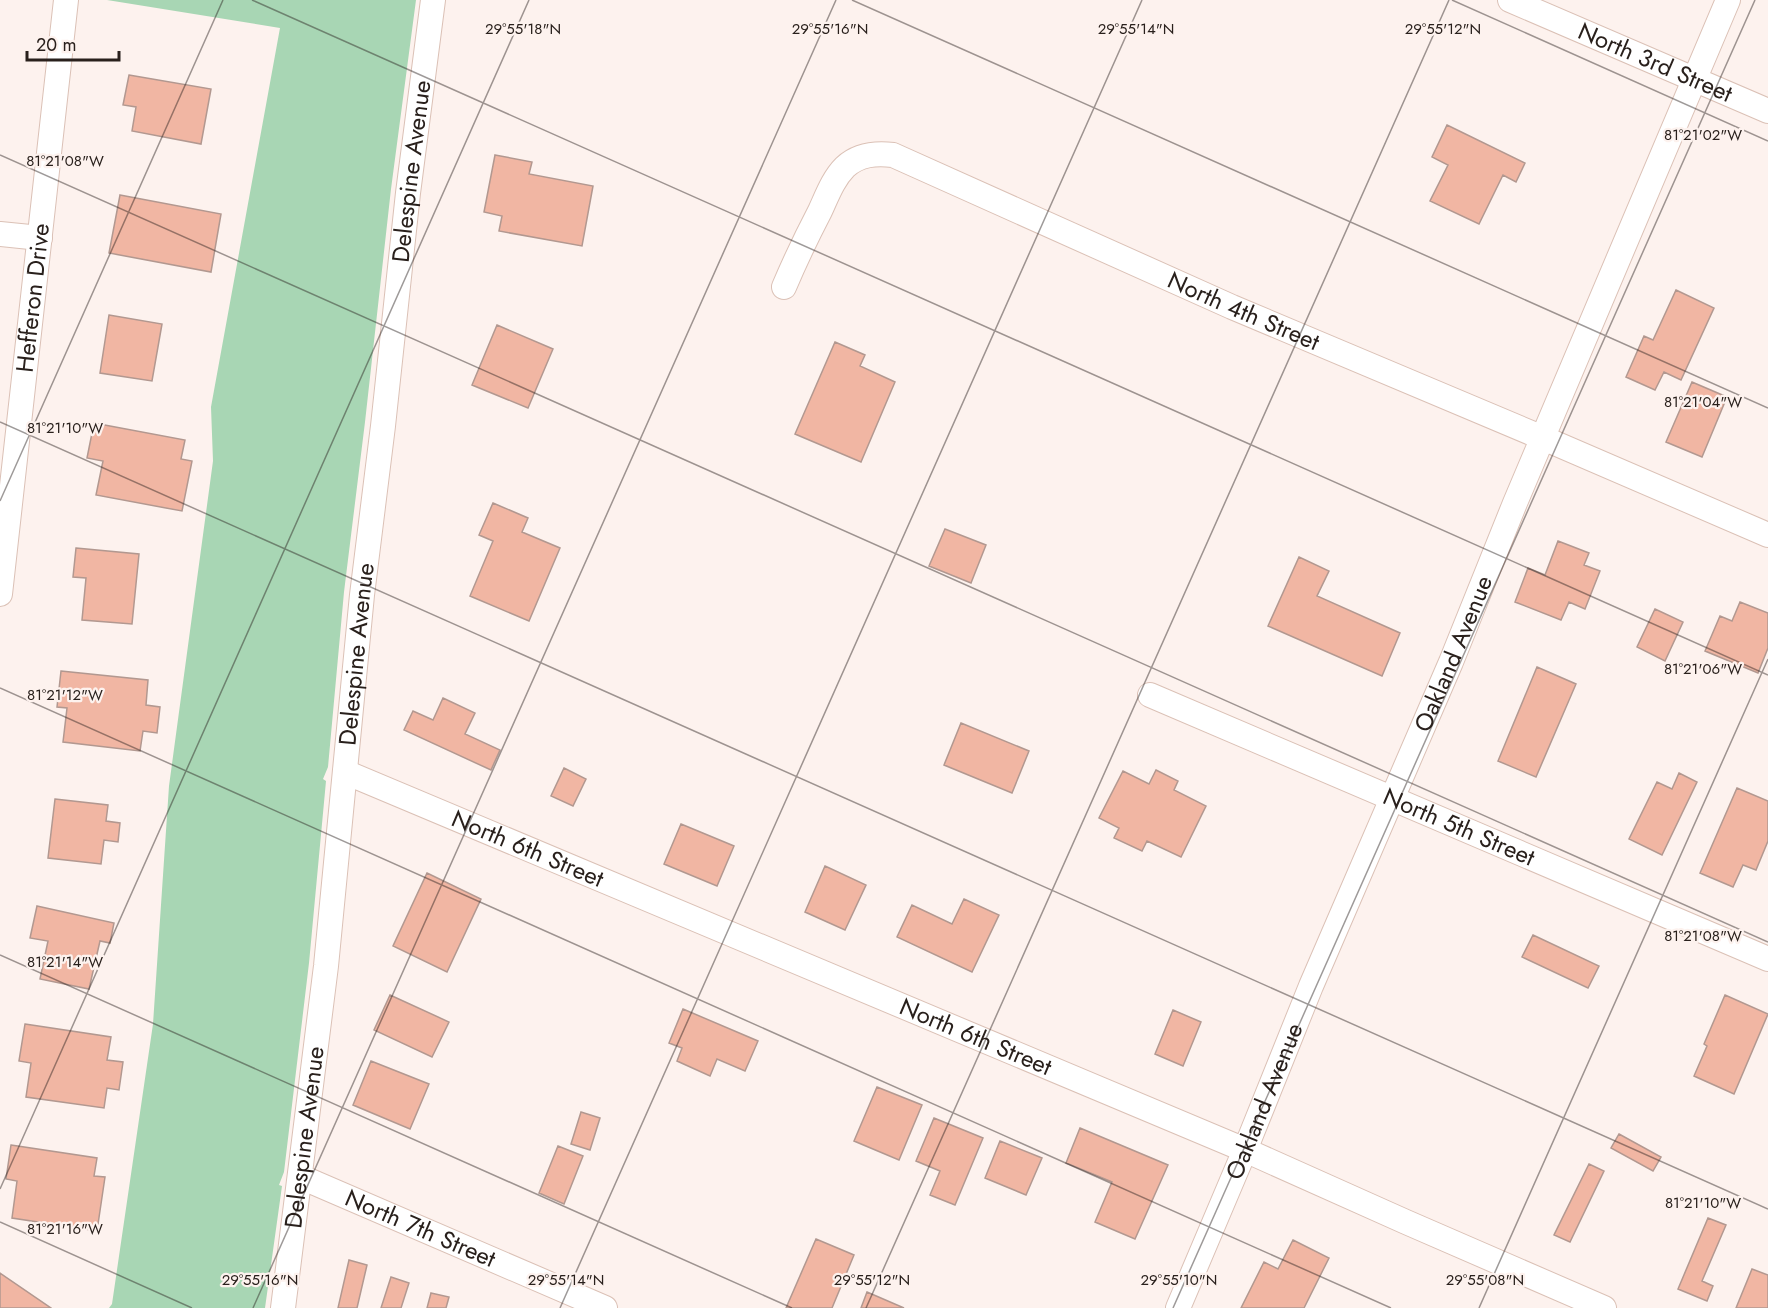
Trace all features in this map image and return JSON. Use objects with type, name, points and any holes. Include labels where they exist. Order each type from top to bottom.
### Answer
[{"type":"street","name":"Hefferon Drive","points":[[0,594],[66,0]]},
{"type":"street","name":"Delespine Avenue","points":[[283,1308],[326,966],[362,595],[408,193],[433,0]]},
{"type":"street","name":"North 3rd Street","points":[[1510,0],[1768,111]]},
{"type":"street","name":"Oakland Avenue","points":[[1178,1308],[1311,986],[1393,798],[1728,0]]},
{"type":"street","name":"North 4th Street","points":[[784,286],[836,179],[846,166],[860,157],[876,153],[893,155],[1232,307],[1768,535]]},
{"type":"street","points":[[0,234],[40,238]]},
{"type":"street","name":"North 5th Street","points":[[1150,695],[1768,959]]},
{"type":"street","name":"North 6th Street","points":[[345,772],[1245,1149],[1604,1308]]},
{"type":"street","name":"North 7th Street","points":[[301,1178],[605,1308]]},
{"type":"green space","points":[[107,0],[416,0],[391,189],[344,592],[328,767],[323,779],[326,781],[309,963],[265,1308],[109,1308],[112,1304],[153,1024],[169,786],[213,461],[211,407],[280,28]]},
{"type":"building","points":[[129,75],[211,89],[201,144],[132,131],[136,107],[123,105]]},
{"type":"building","points":[[1447,125],[1525,163],[1516,182],[1503,175],[1479,224],[1430,201],[1448,165],[1432,157]]},
{"type":"building","points":[[495,155],[532,162],[529,174],[593,186],[582,246],[499,231],[502,216],[484,212]]},
{"type":"building","points":[[120,195],[221,214],[211,272],[109,253]]},
{"type":"building","points":[[1676,290],[1714,308],[1681,380],[1664,372],[1655,390],[1626,377],[1644,336],[1653,340]]},
{"type":"building","points":[[109,315],[162,324],[152,381],[100,373]]},
{"type":"building","points":[[497,325],[553,349],[528,408],[472,385]]},
{"type":"building","points":[[835,342],[865,355],[860,366],[895,382],[861,462],[795,434]]},
{"type":"building","points":[[1692,382],[1727,397],[1702,457],[1666,442]]},
{"type":"building","points":[[94,423],[185,440],[181,459],[192,461],[182,511],[96,495],[103,461],[87,458]]},
{"type":"building","points":[[493,503],[528,518],[522,532],[560,548],[529,621],[470,596],[493,541],[479,535]]},
{"type":"building","points":[[945,529],[986,545],[971,583],[929,566]]},
{"type":"building","points":[[1558,541],[1589,553],[1584,565],[1600,571],[1585,609],[1569,602],[1561,620],[1515,602],[1528,568],[1545,575]]},
{"type":"building","points":[[76,548],[139,554],[132,624],[82,620],[86,578],[73,577]]},
{"type":"building","points":[[1299,557],[1329,571],[1317,596],[1400,633],[1382,676],[1268,626]]},
{"type":"building","points":[[1740,602],[1768,613],[1768,648],[1758,673],[1705,651],[1720,616],[1732,621]]},
{"type":"building","points":[[1655,609],[1683,622],[1665,661],[1637,647]]},
{"type":"building","points":[[1537,667],[1576,684],[1536,777],[1498,761]]},
{"type":"building","points":[[61,671],[148,680],[146,705],[160,707],[157,733],[143,731],[140,751],[63,742],[67,708],[57,707]]},
{"type":"building","points":[[443,698],[475,713],[465,734],[500,750],[491,770],[404,730],[413,711],[433,720]]},
{"type":"building","points":[[961,723],[1029,751],[1012,793],[944,765]]},
{"type":"building","points":[[564,768],[586,779],[573,806],[551,796]]},
{"type":"building","points":[[1156,770],[1178,781],[1174,790],[1206,806],[1181,857],[1147,841],[1142,851],[1114,838],[1119,828],[1099,818],[1123,771],[1149,784]]},
{"type":"building","points":[[1679,773],[1697,782],[1662,855],[1629,839],[1657,782],[1672,789]]},
{"type":"building","points":[[1737,788],[1768,801],[1768,841],[1756,870],[1743,865],[1733,887],[1700,873]]},
{"type":"building","points":[[55,799],[108,805],[106,821],[120,823],[118,842],[104,840],[101,864],[48,858]]},
{"type":"building","points":[[681,824],[734,846],[717,886],[664,864]]},
{"type":"building","points":[[825,866],[866,885],[845,930],[805,912]]},
{"type":"building","points":[[427,873],[481,899],[447,972],[393,946]]},
{"type":"building","points":[[964,899],[999,915],[972,972],[897,937],[912,905],[952,924]]},
{"type":"building","points":[[37,906],[114,923],[110,943],[100,941],[89,989],[40,979],[48,941],[30,938]]},
{"type":"building","points":[[1533,935],[1599,966],[1588,988],[1522,957]]},
{"type":"building","points":[[390,995],[449,1022],[432,1057],[374,1030]]},
{"type":"building","points":[[1725,995],[1768,1014],[1734,1094],[1694,1076],[1707,1046],[1704,1044]]},
{"type":"building","points":[[683,1009],[758,1041],[745,1071],[717,1059],[710,1076],[677,1061],[682,1048],[669,1043]]},
{"type":"building","points":[[1173,1010],[1201,1022],[1183,1066],[1155,1054]]},
{"type":"building","points":[[25,1024],[111,1037],[107,1060],[123,1062],[119,1090],[107,1088],[104,1108],[26,1097],[31,1063],[19,1061]]},
{"type":"building","points":[[371,1061],[429,1084],[410,1129],[353,1105]]},
{"type":"building","points":[[877,1087],[922,1105],[899,1160],[854,1141]]},
{"type":"building","points":[[581,1112],[600,1118],[590,1150],[571,1144]]},
{"type":"building","points":[[934,1118],[983,1138],[955,1205],[930,1195],[940,1171],[916,1161]]},
{"type":"building","points":[[1080,1128],[1168,1165],[1135,1239],[1095,1222],[1112,1182],[1066,1163]]},
{"type":"building","points":[[1619,1134],[1661,1157],[1653,1171],[1611,1148]]},
{"type":"building","points":[[1000,1141],[1042,1158],[1026,1195],[985,1178]]},
{"type":"building","points":[[11,1145],[97,1158],[94,1176],[105,1177],[97,1231],[12,1218],[17,1181],[6,1179]]},
{"type":"building","points":[[558,1146],[583,1156],[564,1204],[539,1193]]},
{"type":"building","points":[[1589,1164],[1604,1171],[1570,1242],[1554,1235]]},
{"type":"building","points":[[1708,1218],[1726,1225],[1702,1281],[1713,1286],[1707,1301],[1678,1289]]},
{"type":"building","points":[[816,1239],[854,1255],[832,1308],[786,1308]]},
{"type":"building","points":[[1293,1240],[1329,1258],[1304,1308],[1241,1308],[1264,1262],[1278,1269]]},
{"type":"building","points":[[349,1260],[367,1265],[357,1308],[338,1308]]},
{"type":"building","points":[[1752,1269],[1768,1275],[1768,1308],[1736,1308]]},
{"type":"building","points":[[0,1273],[51,1308],[0,1308]]},
{"type":"building","points":[[391,1277],[409,1283],[401,1308],[381,1308]]},
{"type":"building","points":[[867,1292],[904,1308],[861,1308]]},
{"type":"building","points":[[431,1293],[449,1297],[446,1308],[427,1308]]}]
